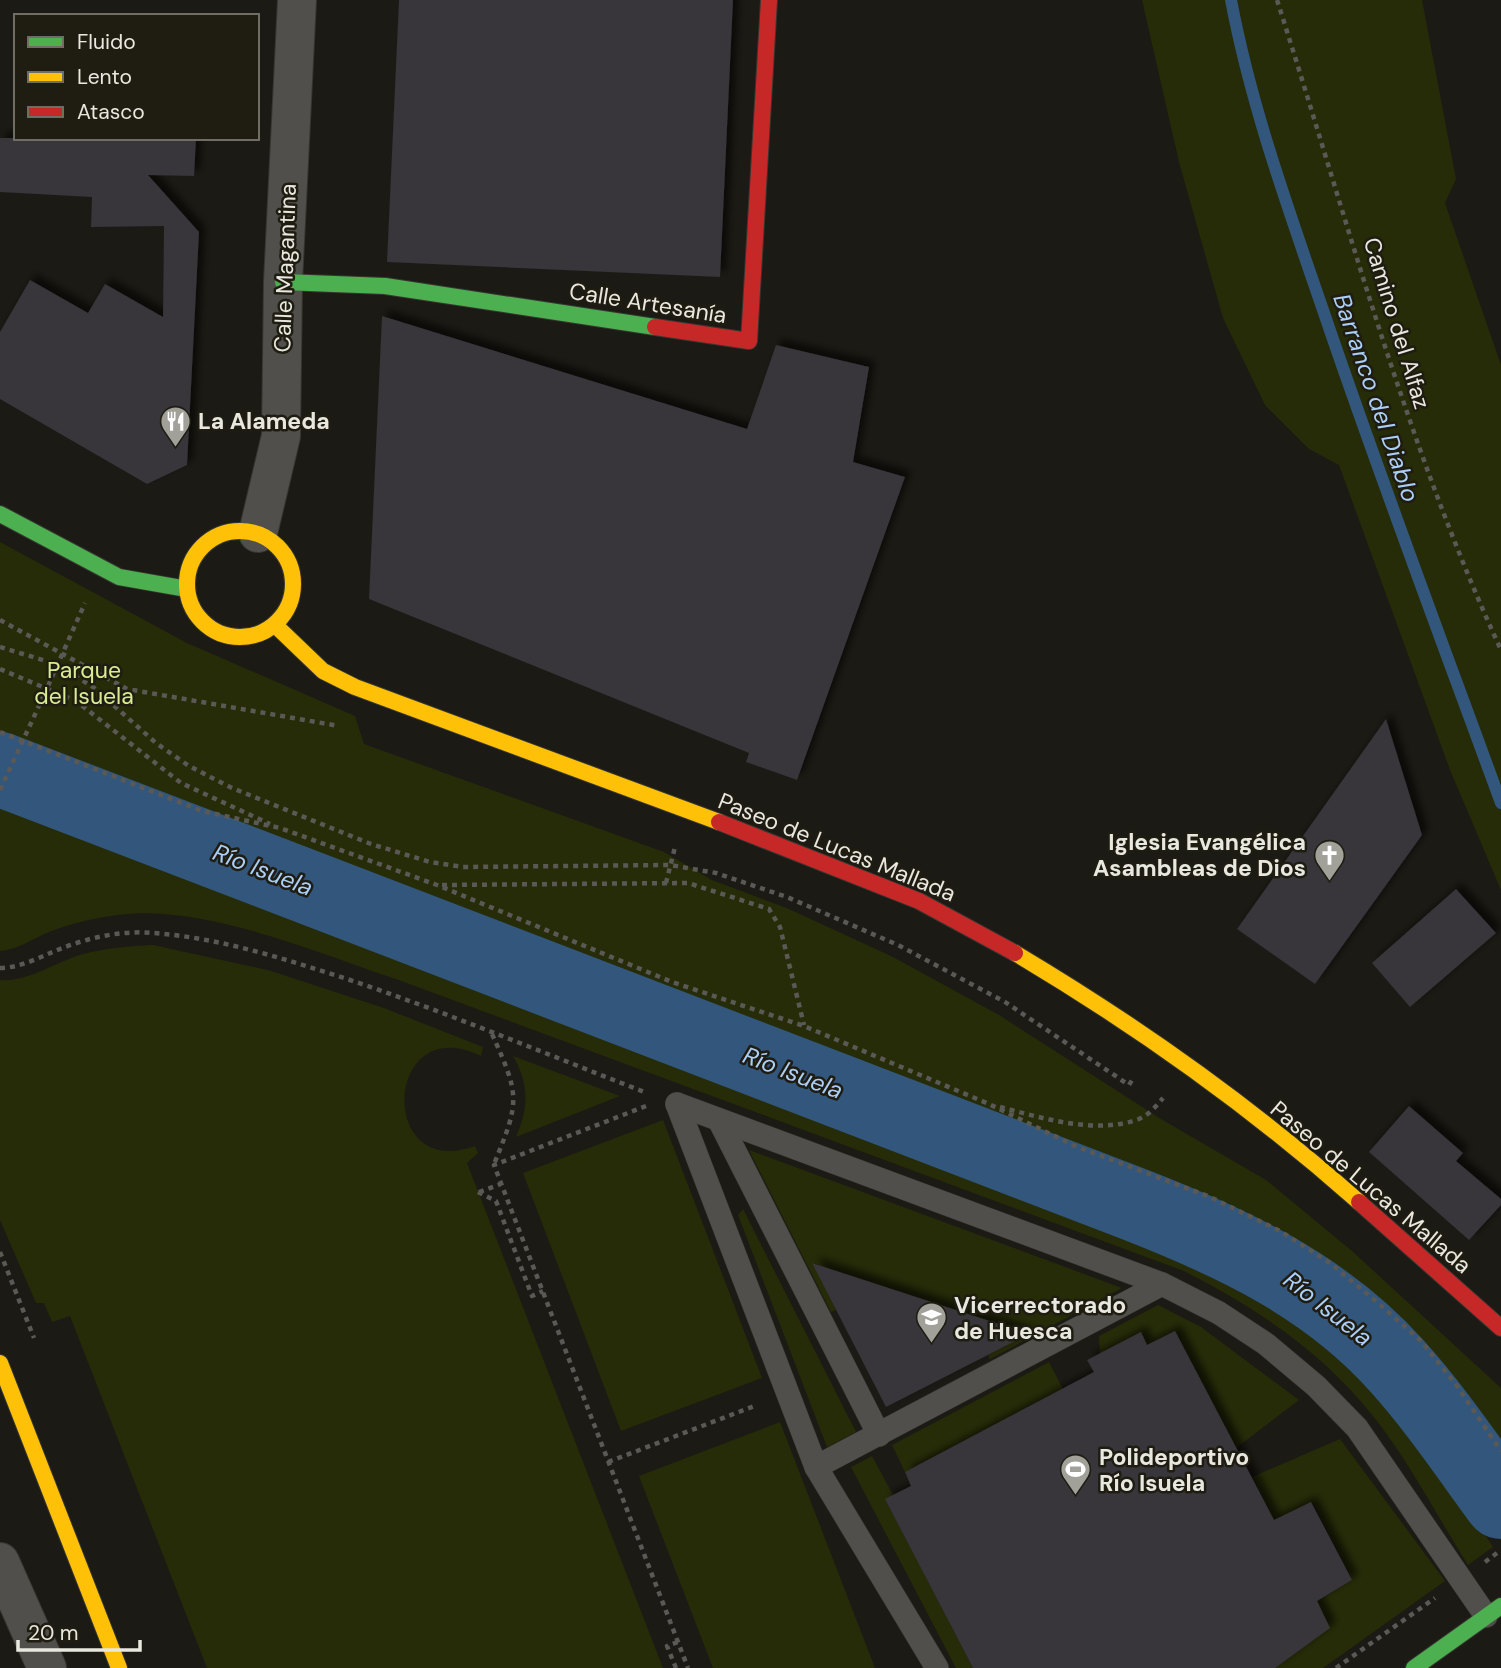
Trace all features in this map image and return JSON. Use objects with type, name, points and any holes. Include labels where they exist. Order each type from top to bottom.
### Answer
[{"type":"main road","name":"Calle Artesanía","points":[[284,282],[384,286],[749,341],[769,0]]},
{"type":"main road","points":[[0,514],[119,577],[187,589]]},
{"type":"main road","points":[[228,532],[258,533],[279,546],[292,568],[293,593],[283,616],[275,625],[253,636],[223,634],[198,617],[187,589],[192,559],[201,547],[228,532]]},
{"type":"main road","name":"Paseo de Lucas Mallada","points":[[275,625],[323,671],[355,687],[818,859],[919,901],[1041,967],[1099,1003],[1309,1158],[1501,1328]]},
{"type":"main road","points":[[0,1363],[119,1668]]},
{"type":"main road","points":[[1414,1668],[1494,1611]]},
{"type":"street","name":"Calle Magantina","points":[[258,533],[281,436],[284,282],[297,0]]},
{"type":"street","points":[[0,1562],[47,1668]]},
{"type":"lane","points":[[670,1102],[1162,1284],[1238,1326],[1316,1386],[1357,1428],[1461,1579],[1494,1611]]},
{"type":"lane","points":[[670,1102],[816,1467],[937,1668]]},
{"type":"lane","points":[[719,1120],[879,1435]]},
{"type":"lane","points":[[816,1467],[1162,1284]]},
{"type":"path","name":"Camino del Alfaz","points":[[1277,0],[1407,413],[1458,557],[1501,650]]},
{"type":"path","points":[[0,790],[89,592]]},
{"type":"path","points":[[0,620],[127,689],[346,728]]},
{"type":"path","points":[[0,647],[56,664],[93,687],[117,712],[189,766],[232,789],[371,844],[430,862],[463,867],[670,865],[716,873],[787,897],[898,945],[1005,1002],[1129,1084],[1137,1074],[1125,1066]]},
{"type":"path","points":[[0,668],[48,687],[103,719],[144,756],[181,783],[280,828],[438,885],[671,982],[804,1026],[989,1104],[1075,1146],[1210,1197],[1280,1231],[1331,1263],[1421,1341],[1457,1386],[1501,1451]]},
{"type":"path","points":[[0,732],[202,811],[280,828]]},
{"type":"path","points":[[663,842],[686,850]]},
{"type":"path","points":[[666,883],[675,846]]},
{"type":"path","points":[[438,885],[666,883],[708,888],[769,909],[779,927],[804,1026]]},
{"type":"path","points":[[0,968],[27,963],[79,942],[116,934],[152,933],[216,941],[273,955],[390,993],[670,1102]]},
{"type":"path","points":[[492,1033],[510,1073],[516,1097],[512,1121],[494,1165],[688,1668]]},
{"type":"path","points":[[989,1104],[1066,1123],[1102,1124],[1139,1119],[1166,1095]]},
{"type":"path","points":[[494,1165],[670,1102]]},
{"type":"path","points":[[501,1184],[478,1192],[496,1201],[531,1296],[543,1291]]},
{"type":"path","points":[[608,1462],[788,1394]]},
{"type":"path","points":[[1336,1668],[1501,1550]]},
{"type":"path","points":[[676,1668],[667,1646],[678,1642]]},
{"type":"green space","points":[[1142,0],[1422,0],[1456,179],[1445,203],[1501,365],[1501,890],[1450,770],[1339,465],[1309,449],[1265,405],[1223,318],[1179,162]]},
{"type":"green space","name":"Parque del Isuela","points":[[0,542],[187,643],[355,716],[364,744],[664,852],[712,880],[789,909],[893,957],[999,1015],[1161,1119],[1266,1180],[1352,1251],[1501,1388],[1501,1463],[1440,1373],[1394,1323],[1319,1264],[1207,1203],[27,752],[5,798],[1179,1247],[1245,1278],[1301,1310],[1356,1360],[1403,1409],[1493,1547],[1468,1565],[1399,1451],[1373,1416],[1332,1371],[1310,1351],[1262,1316],[1184,1271],[396,979],[255,932],[217,922],[145,913],[80,922],[0,951]]},
{"type":"green space","points":[[153,945],[268,970],[384,1008],[483,1047],[481,1056],[449,1048],[425,1055],[410,1073],[405,1097],[408,1121],[421,1141],[443,1151],[475,1146],[478,1153],[467,1163],[663,1668],[207,1668],[70,1316],[52,1322],[44,1303],[36,1303],[0,1220],[0,980],[32,975],[73,957],[92,952]]},
{"type":"green space","points":[[513,1056],[620,1096],[516,1137],[523,1116],[525,1096],[522,1076]]},
{"type":"green space","points":[[663,1120],[762,1378],[621,1431],[523,1173]]},
{"type":"green space","points":[[749,1150],[1122,1288],[990,1359],[988,1355],[1028,1334],[813,1263],[836,1310],[831,1312]]},
{"type":"green space","points":[[743,1209],[856,1432],[827,1447],[738,1215]]},
{"type":"green space","points":[[1158,1305],[1201,1327],[1299,1400],[1236,1448],[1175,1331],[1147,1345],[1141,1333],[1100,1354],[1099,1336]]},
{"type":"green space","points":[[1049,1362],[1063,1389],[905,1472],[892,1445]]},
{"type":"green space","points":[[780,1422],[875,1668],[713,1668],[639,1476]]},
{"type":"green space","points":[[1340,1439],[1445,1581],[1323,1668],[1275,1668],[1317,1601],[1352,1580],[1312,1502],[1274,1520],[1252,1477]]},
{"type":"green space","points":[[872,1456],[893,1495],[886,1500],[973,1668],[956,1668],[851,1467]]},
{"type":"building","points":[[399,0],[733,0],[720,277],[387,262]]},
{"type":"building","points":[[0,138],[196,140],[194,176],[148,175],[199,232],[187,465],[147,484],[0,399],[0,332],[30,280],[88,313],[105,284],[163,317],[164,226],[91,227],[92,197],[0,192]]},
{"type":"building","points":[[382,316],[747,429],[776,345],[869,367],[853,462],[905,477],[797,780],[746,762],[749,753],[369,599]]},
{"type":"building","name":"Iglesia Evangélica Asambleas de Dios","points":[[1386,719],[1422,835],[1315,984],[1237,929]]},
{"type":"building","points":[[1456,889],[1496,933],[1410,1007],[1372,963]]},
{"type":"building","points":[[1409,1106],[1463,1153],[1456,1161],[1501,1199],[1501,1205],[1469,1240],[1369,1152]]},
{"type":"building","name":"Vicerrectorado de Huesca","points":[[812,1263],[1029,1334],[886,1407]]},
{"type":"building","name":"Polideportivo Río Isuela","points":[[1175,1331],[1274,1520],[1311,1502],[1352,1580],[1317,1601],[1330,1628],[1275,1668],[973,1668],[885,1499],[911,1486],[905,1472],[1094,1372],[1087,1360],[1141,1332],[1147,1345]]},
{"type":"waterway","name":"Barranco del Diablo","points":[[1231,0],[1239,40],[1271,156],[1344,372],[1501,803]]},
{"type":"waterway","name":"Río Isuela","points":[[0,769],[1131,1203],[1239,1250],[1307,1289],[1369,1337],[1424,1399],[1501,1502]]},
{"type":"traffic: fast","points":[[283,282],[385,286],[655,327]]},
{"type":"traffic: fast","points":[[0,514],[119,577],[187,589]]},
{"type":"traffic: fast","points":[[1414,1668],[1501,1606]]},
{"type":"traffic: slow","points":[[240,531],[260,535],[278,546],[289,564],[293,584],[289,604],[278,622],[260,633],[240,637],[220,633],[202,622],[191,604],[187,584],[191,564],[202,546],[220,535],[240,531]]},
{"type":"traffic: slow","points":[[275,625],[323,671],[355,687],[719,822]]},
{"type":"traffic: slow","points":[[1015,953],[1105,1009],[1236,1101],[1359,1202]]},
{"type":"traffic: slow","points":[[0,1363],[119,1668]]},
{"type":"traffic: jam","points":[[655,327],[749,341],[769,0]]},
{"type":"traffic: jam","points":[[719,822],[919,901],[1015,953]]},
{"type":"traffic: jam","points":[[1359,1202],[1501,1328]]},
{"type":"place","name":"La Alameda","points":[[175,448]]},
{"type":"place","name":"Iglesia Evangélica Asambleas de Dios","points":[[1329,882]]},
{"type":"place","name":"Vicerrectorado de Huesca","points":[[931,1345]]},
{"type":"place","name":"Polideportivo Río Isuela","points":[[1076,1497]]}]
